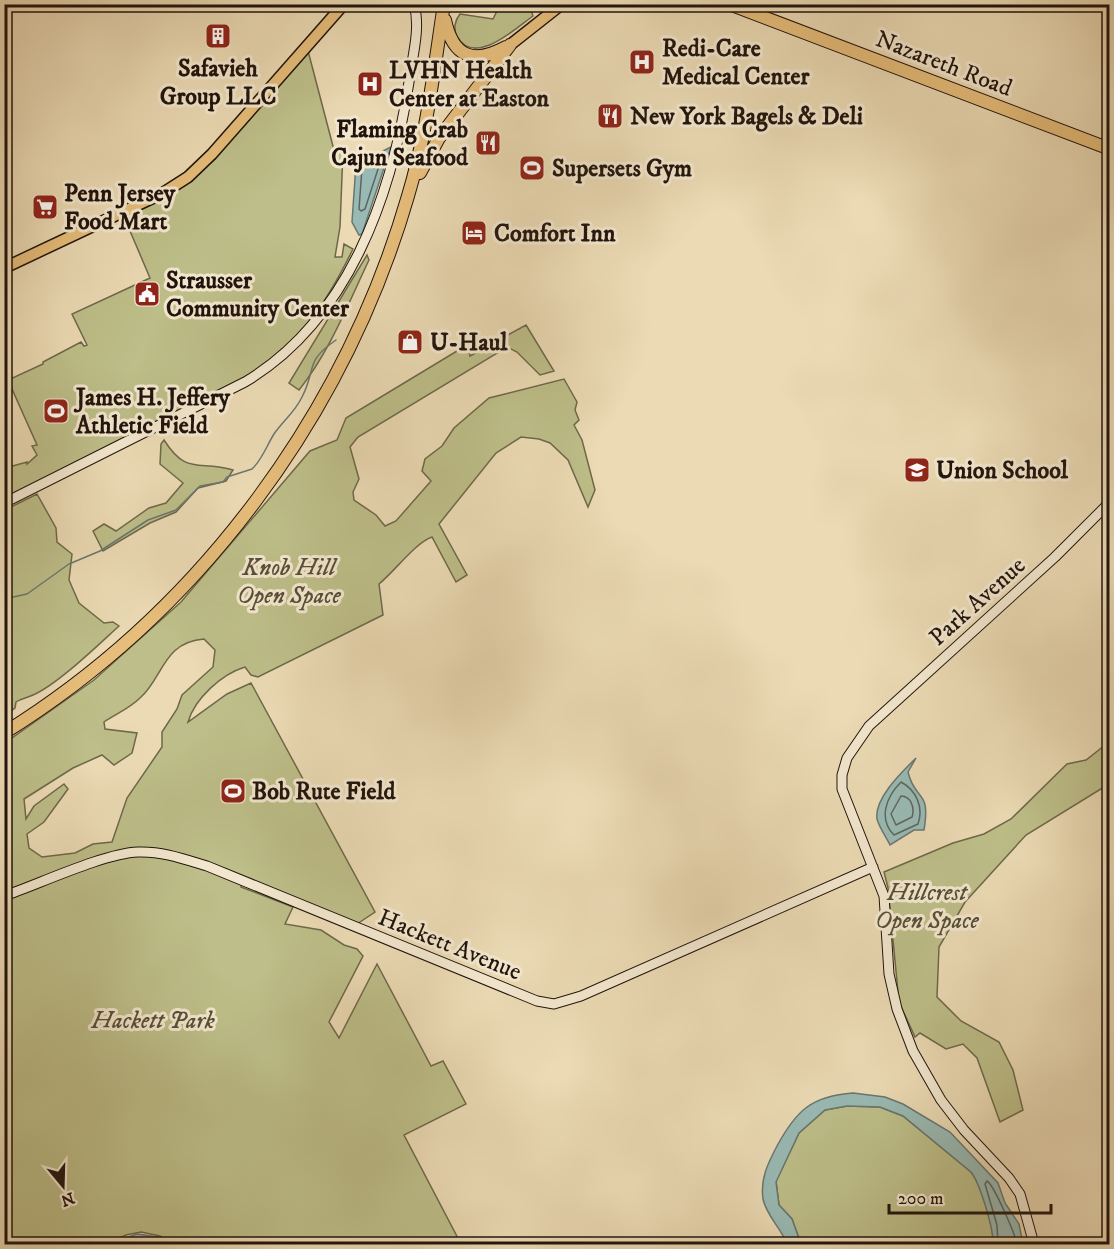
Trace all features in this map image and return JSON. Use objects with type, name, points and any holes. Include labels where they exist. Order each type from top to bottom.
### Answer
[{"type":"highway","name":"Nazareth Road","points":[[729,4],[1110,149]]},
{"type":"highway","name":"Nazareth Road","points":[[749,4],[1110,141]]},
{"type":"highway","points":[[441,6],[451,40],[465,54],[484,57],[510,45]]},
{"type":"highway","points":[[4,733],[79,681],[140,629],[209,558],[265,489],[318,407],[356,335],[380,279],[409,196],[430,107],[441,6]]},
{"type":"highway","points":[[4,726],[91,664],[171,590],[249,501],[309,411],[359,314],[397,213],[423,107],[441,6]]},
{"type":"highway","points":[[409,196],[439,138],[510,45]]},
{"type":"main road","points":[[4,268],[154,197],[188,177],[212,154],[344,4]]},
{"type":"main road","points":[[4,503],[245,382],[278,360],[305,333],[334,295],[353,262],[372,225],[387,185],[402,121],[416,35],[414,4]]},
{"type":"main road","points":[[510,45],[561,5]]},
{"type":"main road","name":"Park Avenue","points":[[1034,1245],[1027,1212],[1019,1191],[952,1116],[929,1082],[908,1039],[892,990],[885,901],[847,808],[841,782],[843,768],[852,748],[869,726],[1043,568],[1110,502]]},
{"type":"main road","name":"Hackett Avenue","points":[[4,896],[117,855],[141,852],[166,854],[207,866],[537,1001],[554,1004],[580,996],[873,867]]},
{"type":"green space","points":[[500,5],[529,5],[533,16],[506,36],[484,47],[474,48],[464,45],[455,30],[460,14],[493,19]]},
{"type":"green space","points":[[307,47],[334,150],[343,151],[340,227],[335,257],[342,257],[344,244],[353,249],[323,303],[300,332],[253,374],[5,499],[5,468],[27,462],[27,464],[37,455],[32,446],[37,445],[8,380],[43,364],[81,342],[84,346],[87,345],[72,314],[150,278],[122,212],[183,180]]},
{"type":"green space","points":[[367,255],[369,260],[338,327],[299,390],[289,383]]},
{"type":"green space","points":[[526,325],[554,371],[540,375],[517,352],[507,347],[358,437],[350,447],[359,479],[353,492],[354,500],[376,515],[385,526],[396,521],[431,481],[422,471],[425,459],[442,446],[454,428],[489,398],[564,379],[577,402],[575,410],[579,420],[574,425],[582,440],[595,490],[588,507],[568,460],[550,443],[521,437],[496,453],[439,524],[467,575],[456,582],[432,537],[425,540],[379,584],[383,615],[258,677],[251,675],[245,667],[236,670],[210,688],[197,704],[188,722],[227,694],[251,683],[375,912],[354,926],[243,881],[241,887],[293,907],[285,924],[321,930],[344,945],[357,949],[363,956],[329,1022],[339,1038],[377,964],[431,1066],[443,1061],[466,1104],[404,1135],[461,1244],[206,1244],[196,1239],[192,1244],[173,1244],[160,1236],[141,1232],[126,1235],[106,1244],[5,1244],[5,743],[94,680],[181,602],[310,451],[337,440],[346,418],[468,345],[470,356]],"holes":[[[204,639],[215,650],[213,667],[182,695],[177,709],[162,732],[162,747],[127,798],[112,842],[93,844],[75,853],[42,857],[29,848],[27,834],[44,822],[68,789],[64,784],[34,806],[26,819],[24,799],[73,768],[102,755],[114,765],[132,753],[137,733],[105,729],[104,722],[140,698],[148,690],[165,662],[180,647]]]},
{"type":"green space","points":[[164,440],[172,451],[187,463],[233,470],[226,481],[198,488],[176,512],[150,523],[103,551],[93,531],[104,524],[116,531],[149,508],[166,503],[183,483],[160,464],[161,444]]},
{"type":"green space","points":[[37,494],[56,528],[57,542],[72,554],[69,580],[79,603],[104,623],[113,622],[119,626],[65,674],[43,690],[16,702],[15,708],[5,715],[5,510]]},
{"type":"green space","name":"Hillcrest Open Space","points":[[1109,742],[1109,784],[1026,835],[965,902],[939,947],[937,997],[961,1021],[999,1042],[1013,1070],[1023,1110],[1000,1122],[977,1058],[963,1044],[946,1049],[920,1033],[915,1037],[899,1002],[888,888],[884,872],[953,843],[984,834],[1011,819],[1067,764],[1086,760]]},
{"type":"green space","points":[[847,1106],[880,1107],[903,1116],[971,1172],[979,1186],[986,1207],[993,1244],[801,1244],[792,1219],[779,1205],[776,1181],[799,1133],[825,1110]]},
{"type":"water","points":[[391,147],[362,234],[359,235],[352,222],[356,164]]},
{"type":"water","points":[[916,758],[908,772],[914,788],[924,801],[926,817],[924,830],[914,830],[890,845],[878,822],[877,811],[890,786]]},
{"type":"water","points":[[853,1093],[885,1097],[903,1104],[950,1132],[998,1183],[1005,1203],[1019,1224],[1023,1244],[993,1244],[986,1207],[971,1172],[903,1116],[880,1107],[847,1106],[825,1110],[799,1133],[776,1182],[779,1205],[792,1219],[801,1244],[787,1244],[767,1211],[763,1199],[764,1178],[768,1165],[791,1123],[806,1108],[826,1098]]},
{"type":"water","points":[[137,1234],[158,1237],[170,1244],[109,1244]]},
{"type":"waterway","points":[[4,599],[27,594],[69,564],[100,551],[148,520],[176,510],[200,486],[223,482],[227,477],[252,469],[262,457],[274,434],[299,402],[315,360],[336,340]]},
{"type":"place","name":"Safavieh Group LLC","points":[[218,36]]},
{"type":"place","name":"Redi-Care Medical Center","points":[[642,62]]},
{"type":"place","name":"LVHN Health Center at Easton","points":[[370,84]]},
{"type":"place","name":"New York Bagels & Deli","points":[[610,116]]},
{"type":"place","name":"Flaming Crab Cajun Seafood","points":[[488,143]]},
{"type":"place","name":"Supersets Gym","points":[[532,168]]},
{"type":"place","name":"Penn Jersey Food Mart","points":[[45,207]]},
{"type":"place","name":"Comfort Inn","points":[[474,233]]},
{"type":"place","name":"Strausser Community Center","points":[[147,294]]},
{"type":"place","name":"U-Haul","points":[[410,342]]},
{"type":"place","name":"James H. Jeffery Athletic Field","points":[[56,411]]},
{"type":"place","name":"Union School","points":[[917,470]]},
{"type":"place","name":"Bob Rute Field","points":[[233,791]]},
{"type":"park label","name":"Knob Hill Open Space","points":[[289,581]]},
{"type":"park label","name":"Hackett Park","points":[[153,1020]]}]
